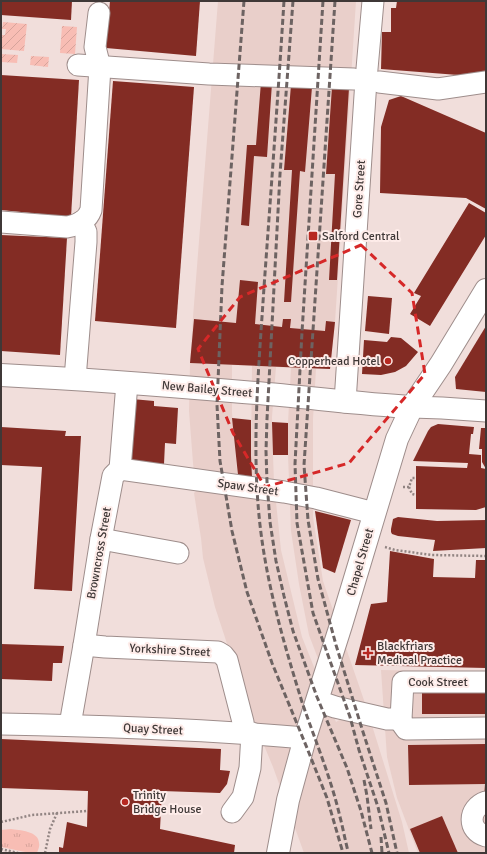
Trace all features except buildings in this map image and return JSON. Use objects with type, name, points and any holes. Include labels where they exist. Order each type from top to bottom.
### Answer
[{"type":"main road","name":"Chapel Street","points":[[278,853],[288,800],[305,738],[397,440],[412,407],[441,364],[486,290]]},
{"type":"main road","name":"New Bailey Street","points":[[1,375],[244,392],[412,407]]},
{"type":"street","name":"Gore Street","points":[[345,402],[366,80],[373,1]]},
{"type":"street","points":[[1,222],[67,227],[81,222],[86,218],[91,210],[100,67],[95,47],[102,9]]},
{"type":"street","points":[[78,65],[209,74],[354,79]]},
{"type":"street","points":[[379,82],[438,89],[486,82]]},
{"type":"street","points":[[75,379],[86,242],[86,232],[81,222]]},
{"type":"street","name":"Browncross Street","points":[[70,725],[113,476],[120,469],[127,383]]},
{"type":"street","points":[[412,407],[486,412]]},
{"type":"street","name":"Spaw Street","points":[[120,469],[284,492],[316,498],[374,513]]},
{"type":"street","points":[[101,539],[178,553]]},
{"type":"street","name":"Yorkshire Street","points":[[84,645],[218,652],[223,654],[227,660],[243,722],[248,733]]},
{"type":"street","name":"Cook Street","points":[[401,719],[403,682],[486,682]]},
{"type":"street","points":[[317,701],[335,707],[387,719],[401,719],[401,722],[406,729],[486,728]]},
{"type":"street","name":"Quay Street","points":[[1,724],[70,725],[248,733],[305,738]]},
{"type":"street","points":[[232,812],[243,797],[250,768],[248,733]]},
{"type":"street","points":[[486,802],[481,803],[474,811],[472,822],[478,832],[486,836]]},
{"type":"path","points":[[416,478],[412,478],[409,487],[412,494],[416,495]]},
{"type":"path","points":[[402,487],[409,487]]},
{"type":"path","points":[[386,547],[395,550],[432,555],[486,556]]},
{"type":"path","points":[[1,822],[32,815],[87,811]]},
{"type":"path","points":[[45,853],[50,829],[57,813]]},
{"type":"path","points":[[1,849],[18,853]]},
{"type":"highlighted area","points":[[361,245],[412,293],[425,374],[349,463],[265,487],[233,433],[198,349],[240,297]]},
{"type":"shaded area","points":[[218,1],[356,1],[335,322],[330,369],[316,369],[313,419],[313,517],[323,581],[366,706],[402,822],[409,853],[304,853],[273,767],[251,714],[232,659],[215,607],[203,558],[194,493],[196,491],[189,411],[193,317]],"holes":[[[232,365],[252,366],[251,456],[253,493],[239,492],[232,413]],[[276,367],[291,368],[288,423],[291,531],[309,635],[341,719],[336,722],[302,637],[281,550],[274,483],[273,455],[272,417]]]},
{"type":"shaded area","points":[[381,670],[486,672],[486,853],[418,853],[397,798],[387,757]]},
{"type":"green space","points":[[3,22],[27,24],[24,51],[1,49],[2,35],[5,35],[6,29],[2,29]]},
{"type":"green space","points":[[62,26],[77,27],[75,54],[60,53]]},
{"type":"green space","points":[[1,54],[18,55],[17,63],[1,62]]},
{"type":"green space","points":[[31,56],[49,57],[48,67],[30,65]]},
{"type":"green space","points":[[11,829],[28,832],[36,836],[39,844],[37,853],[1,847],[1,830]]},
{"type":"railway","points":[[244,1],[222,286],[217,405],[220,461],[232,531],[247,592],[272,663],[327,798],[343,853]]},
{"type":"railway","points":[[284,1],[258,376],[256,436],[257,495],[263,548],[277,615],[302,702],[332,788],[348,851]]},
{"type":"railway","points":[[293,1],[280,174],[267,419],[266,451],[270,522],[276,561],[293,631],[317,697],[347,768],[361,811],[372,853]]},
{"type":"railway","points":[[323,1],[295,464],[297,523],[313,613],[350,717],[359,750],[378,807],[389,853]]},
{"type":"railway","points":[[335,1],[304,465],[308,520],[318,579],[336,645],[386,803],[397,853]]},
{"type":"railway","points":[[364,780],[371,829]]},
{"type":"railway","points":[[381,837],[382,853]]},
{"type":"place","name":"Salford Central","points":[[313,236]]},
{"type":"place","name":"Copperhead Hotel","points":[[388,361]]},
{"type":"place","name":"Blackfriars Medical Practice","points":[[368,653]]},
{"type":"place","name":"Trinity Bridge House","points":[[125,802]]}]
